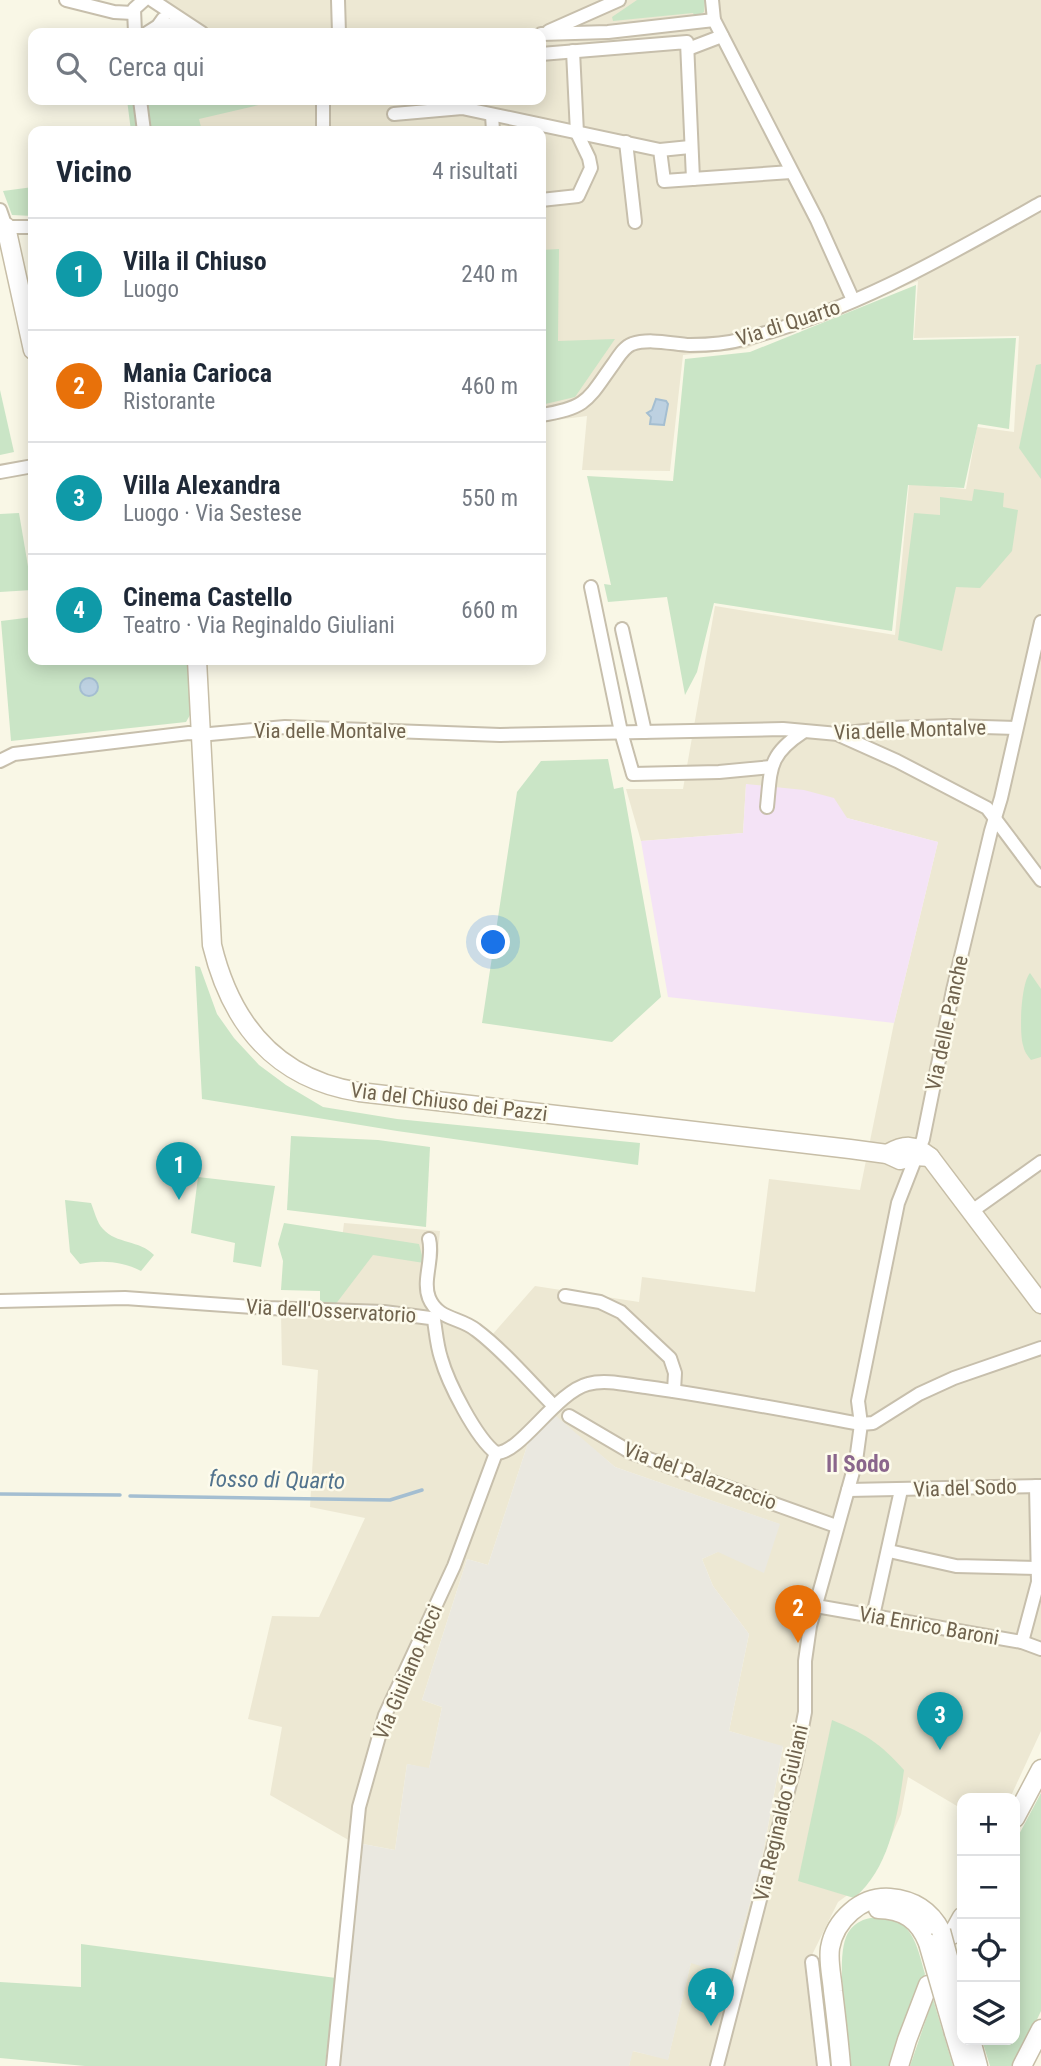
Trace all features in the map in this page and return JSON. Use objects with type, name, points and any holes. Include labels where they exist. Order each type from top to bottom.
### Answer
[{"type":"main road","points":[[3,228],[28,330]]},
{"type":"main road","name":"Via del Chiuso dei Pazzi","points":[[197,665],[210,932],[217,966],[228,997],[249,1029],[288,1065],[332,1087],[359,1092],[887,1154],[909,1145],[922,1154]]},
{"type":"main road","points":[[922,1154],[972,1211],[1041,1304]]},
{"type":"main road","points":[[1020,1809],[1041,1769]]},
{"type":"main road","points":[[841,2066],[830,1957],[833,1937],[845,1919],[869,1910],[897,1910],[920,1927],[940,1937],[957,1993]]},
{"type":"main road","points":[[940,1937],[960,1919]]},
{"type":"main road","points":[[940,1937],[957,2014]]},
{"type":"main road","points":[[899,2066],[906,2040],[928,1985]]},
{"type":"main road","points":[[1022,2066],[1041,2029]]},
{"type":"main road","points":[[963,2045],[964,2066]]},
{"type":"main road","points":[[967,2045],[978,2066]]},
{"type":"street","points":[[66,0],[134,16],[142,28]]},
{"type":"street","points":[[135,28],[136,5],[144,0]]},
{"type":"street","points":[[338,0],[339,28]]},
{"type":"street","points":[[546,32],[619,0]]},
{"type":"street","points":[[712,0],[714,20],[817,220],[853,300]]},
{"type":"street","points":[[153,28],[163,16],[156,3]]},
{"type":"street","points":[[156,3],[195,28]]},
{"type":"street","points":[[600,9],[602,23],[608,32]]},
{"type":"street","points":[[546,34],[608,32],[714,20]]},
{"type":"street","points":[[160,28],[184,28]]},
{"type":"street","points":[[688,49],[722,36]]},
{"type":"street","points":[[546,54],[687,42],[690,147],[694,178]]},
{"type":"street","points":[[546,199],[578,196],[591,168],[577,133],[573,51]]},
{"type":"street","points":[[141,105],[143,126]]},
{"type":"street","points":[[323,105],[323,126]]},
{"type":"street","points":[[394,114],[455,105]]},
{"type":"street","points":[[465,105],[492,115],[544,126]]},
{"type":"street","points":[[492,115],[493,126]]},
{"type":"street","points":[[546,126],[660,150],[690,147]]},
{"type":"street","points":[[626,142],[635,222]]},
{"type":"street","points":[[660,150],[664,181],[791,172]]},
{"type":"street","name":"Via di Quarto","points":[[546,414],[564,412],[578,406],[591,395],[622,353],[632,344],[727,343],[816,316],[911,273],[1041,203]]},
{"type":"street","points":[[0,210],[3,228],[28,227]]},
{"type":"street","points":[[0,472],[28,467]]},
{"type":"street","points":[[591,587],[621,732],[633,774],[719,772],[771,767],[767,807]]},
{"type":"street","name":"Via delle Panche","points":[[861,1424],[858,1401],[898,1203],[922,1154],[956,977],[1041,622]]},
{"type":"street","points":[[622,629],[645,732]]},
{"type":"street","name":"Via delle Montalve","points":[[0,761],[13,754],[189,733],[285,727],[500,734],[783,729],[803,733],[838,734],[927,726],[1016,728]]},
{"type":"street","name":"Via delle Montalve","points":[[771,767],[784,745],[803,733]]},
{"type":"street","points":[[838,734],[987,808],[1041,880]]},
{"type":"street","points":[[972,1211],[1041,1162]]},
{"type":"street","points":[[429,1239],[431,1247],[427,1291],[434,1307],[445,1317],[475,1329],[554,1406]]},
{"type":"street","points":[[565,1296],[600,1302],[621,1312],[670,1358],[676,1373],[674,1391]]},
{"type":"street","name":"Via dell'Osservatorio","points":[[0,1301],[125,1298],[267,1308],[384,1312],[430,1318],[434,1320],[440,1357],[446,1372],[485,1443],[496,1453]]},
{"type":"street","points":[[496,1453],[503,1453],[513,1446],[576,1388],[594,1383],[674,1391],[861,1424],[873,1423],[935,1387],[1041,1348]]},
{"type":"street","name":"Via del Palazzaccio","points":[[569,1416],[632,1453],[836,1526]]},
{"type":"street","name":"Via Reginaldo Giuliani","points":[[717,2066],[795,1764],[805,1712],[805,1652],[836,1526],[859,1448],[861,1424]]},
{"type":"street","name":"Via Giuliano Ricci","points":[[333,2066],[359,1807],[386,1715],[454,1566],[496,1453]]},
{"type":"street","points":[[1022,1642],[1036,1593],[1039,1486]]},
{"type":"street","name":"Via del Sodo","points":[[848,1490],[1039,1486]]},
{"type":"street","points":[[873,1616],[901,1490]]},
{"type":"street","points":[[889,1550],[956,1566],[1037,1568]]},
{"type":"street","name":"Via Enrico Baroni","points":[[816,1606],[1022,1642],[1041,1648]]},
{"type":"street","points":[[812,1962],[824,2066]]},
{"type":"shaded area","points":[[155,0],[1041,0],[1041,1731],[1012,1793],[957,1793],[957,1806],[908,1777],[901,1814],[881,1859],[868,1880],[838,1902],[811,1957],[818,2066],[629,2066],[632,2051],[668,2059],[691,1962],[729,1974],[760,1869],[783,1747],[729,1731],[749,1634],[713,1586],[702,1559],[779,1524],[615,1467],[554,1416],[529,1440],[488,1565],[467,1559],[422,1700],[442,1707],[429,1769],[407,1764],[395,1850],[352,1842],[270,1795],[282,1727],[248,1719],[272,1616],[319,1617],[365,1518],[310,1507],[318,1370],[282,1365],[281,1314],[333,1313],[344,1223],[440,1231],[434,1288],[442,1311],[478,1322],[492,1335],[535,1286],[639,1302],[642,1277],[755,1292],[769,1179],[860,1190],[894,1023],[938,842],[847,818],[746,784],[743,833],[641,841],[626,789],[683,789],[715,606],[895,635],[909,484],[966,489],[977,427],[1014,432],[1019,336],[914,338],[918,281],[745,349],[683,355],[670,471],[582,470],[587,416],[546,421],[546,126],[197,126],[190,105],[546,105],[546,28],[165,28]]},
{"type":"shaded area","points":[[746,784],[804,790],[834,798],[847,818],[938,842],[894,1023],[668,997],[641,841],[743,833]]},
{"type":"shaded area","points":[[555,1415],[615,1467],[780,1524],[764,1573],[718,1552],[702,1559],[713,1586],[749,1634],[729,1731],[783,1746],[760,1869],[729,1975],[691,1963],[668,2060],[633,2051],[629,2066],[329,2066],[352,1842],[395,1850],[407,1764],[429,1768],[442,1707],[422,1700],[467,1559],[488,1565],[529,1440]]},
{"type":"green space","points":[[637,0],[705,0],[704,12],[695,17],[693,13],[613,21],[612,17]]},
{"type":"green space","points":[[128,105],[259,105],[199,119],[201,126],[130,126]]},
{"type":"green space","points":[[28,188],[28,216],[12,215],[3,191]]},
{"type":"green space","points":[[559,249],[558,341],[615,339],[575,397],[546,404],[546,250]]},
{"type":"green space","points":[[916,285],[913,340],[1016,338],[1009,429],[978,424],[964,488],[908,485],[892,631],[714,603],[697,672],[685,695],[667,597],[608,602],[604,584],[611,585],[587,476],[673,481],[685,359],[750,352]]},
{"type":"green space","points":[[1041,364],[1041,479],[1019,448],[1036,365]]},
{"type":"green space","points":[[0,390],[14,452],[0,455]]},
{"type":"green space","points":[[974,489],[1004,493],[1003,507],[1018,510],[1012,551],[980,588],[956,587],[942,651],[898,640],[914,513],[940,515],[940,497],[972,501]]},
{"type":"green space","points":[[19,513],[28,566],[28,590],[0,592],[0,514]]},
{"type":"green space","points":[[28,618],[28,665],[188,665],[190,715],[186,722],[11,741],[1,621]]},
{"type":"green space","points":[[608,759],[614,789],[623,787],[661,997],[612,1042],[482,1023],[517,792],[541,761]]},
{"type":"green space","points":[[195,966],[200,967],[217,1014],[234,1038],[259,1065],[323,1107],[397,1119],[640,1143],[638,1165],[397,1131],[202,1099]]},
{"type":"green space","points":[[1030,973],[1041,989],[1041,1057],[1031,1060],[1024,1049],[1021,1029],[1023,996]]},
{"type":"green space","points":[[291,1136],[378,1140],[430,1147],[426,1227],[287,1210]]},
{"type":"green space","points":[[198,1177],[275,1186],[261,1267],[233,1262],[235,1243],[191,1233]]},
{"type":"green space","points":[[65,1200],[91,1203],[99,1223],[108,1234],[142,1247],[154,1255],[141,1271],[111,1262],[80,1264],[70,1252]]},
{"type":"green space","points":[[284,1223],[419,1244],[424,1263],[373,1255],[335,1305],[320,1306],[320,1291],[281,1290],[283,1261],[278,1244]]},
{"type":"green space","points":[[832,1720],[871,1740],[904,1770],[895,1822],[884,1856],[866,1886],[854,1898],[798,1881]]},
{"type":"green space","points":[[1041,1793],[1041,2011],[1015,2066],[990,2066],[984,2045],[1020,2045],[1020,1833]]},
{"type":"green space","points":[[890,1916],[910,1933],[925,1974],[902,2025],[890,2066],[851,2066],[842,1975],[845,1941],[858,1922]]},
{"type":"green space","points":[[81,1944],[336,1978],[325,2066],[85,2066],[0,2058],[0,1982],[81,1987]]},
{"type":"green space","points":[[933,1999],[953,2066],[910,2066]]},
{"type":"water","points":[[656,399],[668,404],[664,425],[650,424],[651,417],[647,413],[652,410]]},
{"type":"water","points":[[89,678],[95,681],[98,687],[95,693],[89,696],[83,693],[80,687],[83,681]]},
{"type":"waterway","name":"fosso di Quarto","points":[[130,1496],[390,1500],[422,1490]]},
{"type":"waterway","name":"fosso di Quarto","points":[[0,1494],[120,1495]]},
{"type":"place","name":"Villa il Chiuso","points":[[179,1200]]},
{"type":"place","name":"Mania Carioca","points":[[798,1643]]},
{"type":"place","name":"Villa Alexandra","points":[[940,1750]]},
{"type":"place","name":"Cinema Castello","points":[[711,2026]]},
{"type":"district","name":"Il Sodo","points":[[858,1464]]}]
